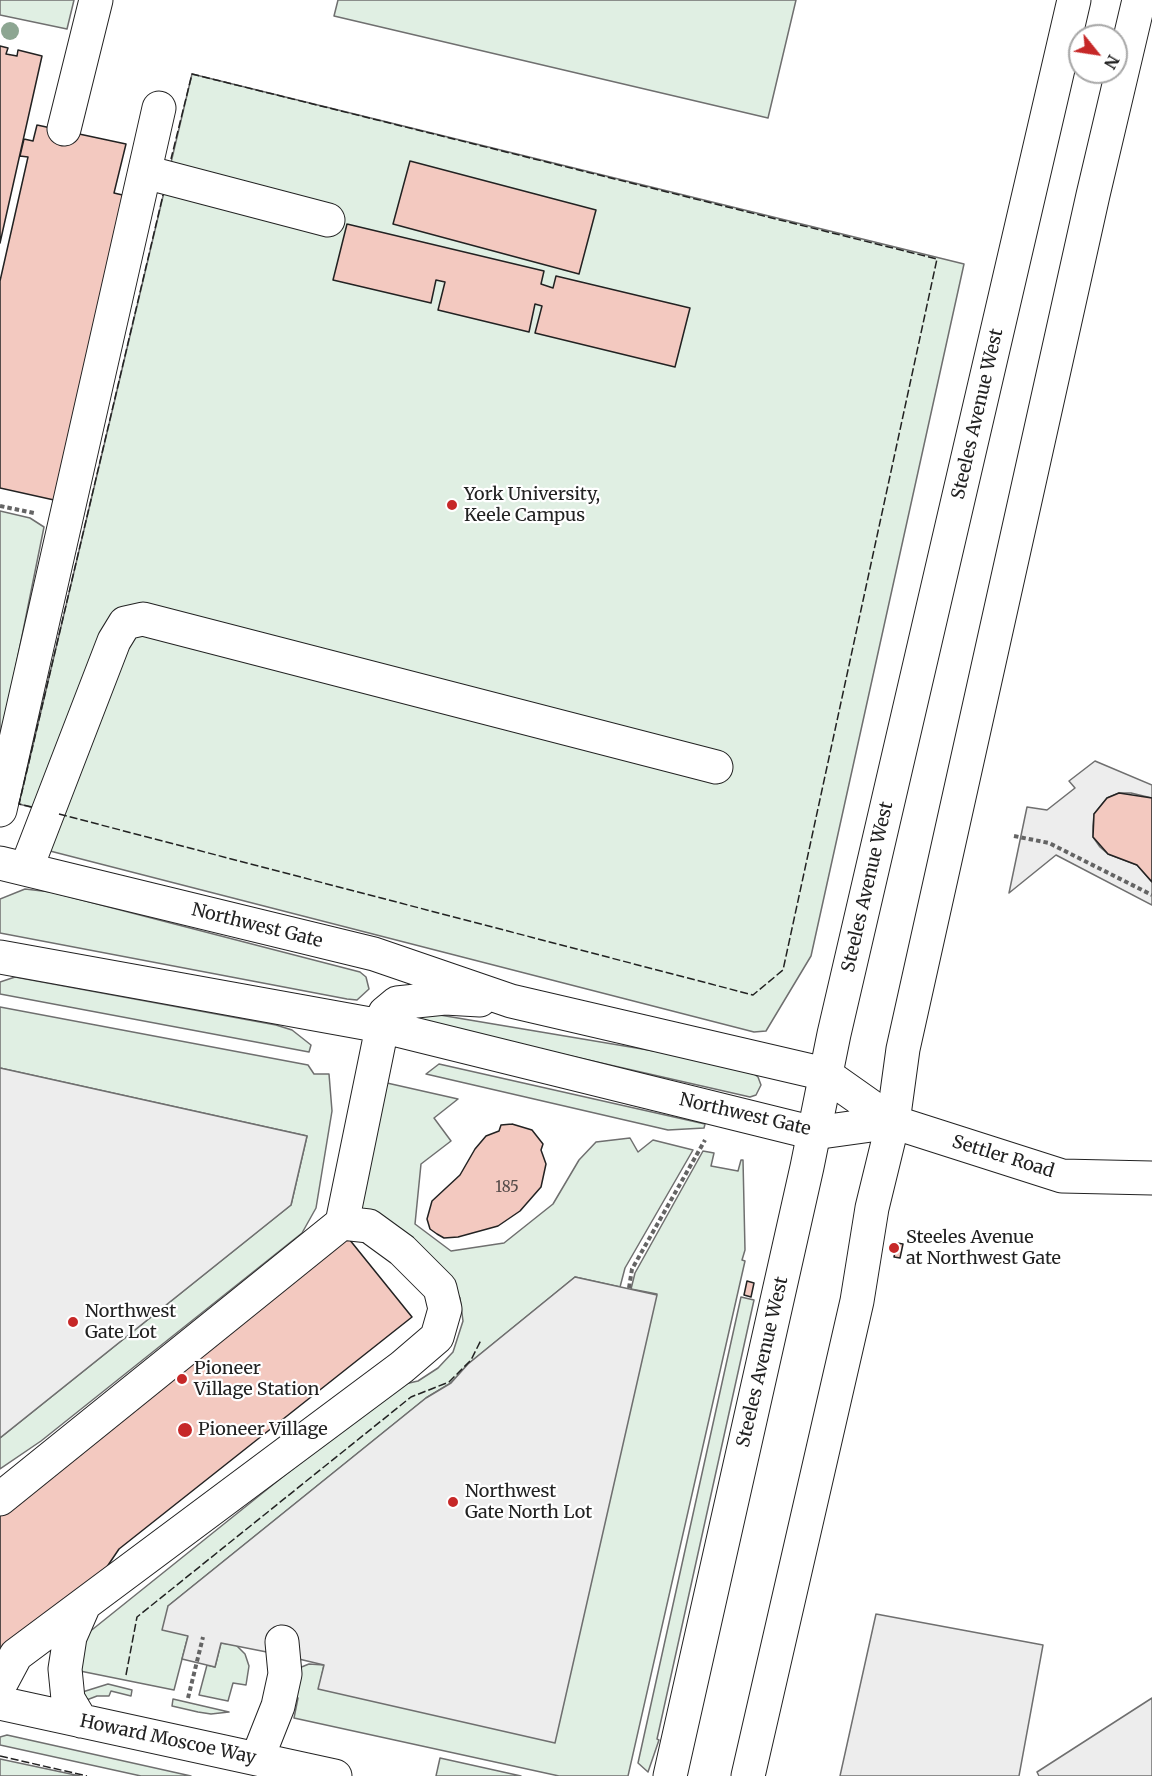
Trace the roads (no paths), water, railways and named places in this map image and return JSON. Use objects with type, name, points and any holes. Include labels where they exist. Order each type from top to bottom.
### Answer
[{"type":"main road","points":[[64,129],[96,0]]},
{"type":"main road","name":"Steeles Avenue West","points":[[670,1776],[814,1133],[825,1074],[1074,0]]},
{"type":"main road","points":[[748,1776],[857,1301],[872,1208],[893,1122],[903,1049],[1093,195],[1139,0]]},
{"type":"main road","points":[[0,810],[159,108]]},
{"type":"main road","points":[[145,172],[328,220]]},
{"type":"main road","points":[[13,866],[114,642],[125,623],[143,619],[716,767]]},
{"type":"main road","name":"Northwest Gate","points":[[13,866],[374,954],[511,1001],[825,1074],[893,1122]]},
{"type":"main road","name":"Northwest Gate","points":[[0,957],[381,1026],[814,1133],[893,1122]]},
{"type":"main road","name":"Northwest Gate","points":[[381,1026],[385,1013],[397,1003],[445,998],[511,1001]]},
{"type":"main road","points":[[0,1499],[342,1223],[381,1026]]},
{"type":"main road","name":"Settler Road","points":[[893,1122],[1062,1176],[1152,1178]]},
{"type":"main road","points":[[0,1685],[16,1655],[402,1367],[437,1337],[444,1321],[445,1309],[440,1288],[402,1250],[369,1226],[342,1223]]},
{"type":"main road","points":[[81,1721],[68,1699],[65,1669],[70,1637],[84,1605]]},
{"type":"main road","points":[[257,1759],[261,1703],[267,1674],[282,1649]]},
{"type":"main road","name":"Howard Moscoe Way","points":[[0,1703],[336,1776]]},
{"type":"place","name":"York University, Keele Campus","points":[[452,505]]},
{"type":"place","name":"Steeles Avenue at Northwest Gate","points":[[894,1248]]},
{"type":"place","name":"Northwest Gate Lot","points":[[73,1322]]},
{"type":"place","name":"Pioneer Village Station","points":[[182,1379]]},
{"type":"place","name":"Pioneer Village","points":[[185,1430]]},
{"type":"place","name":"Northwest Gate North Lot","points":[[453,1502]]}]
